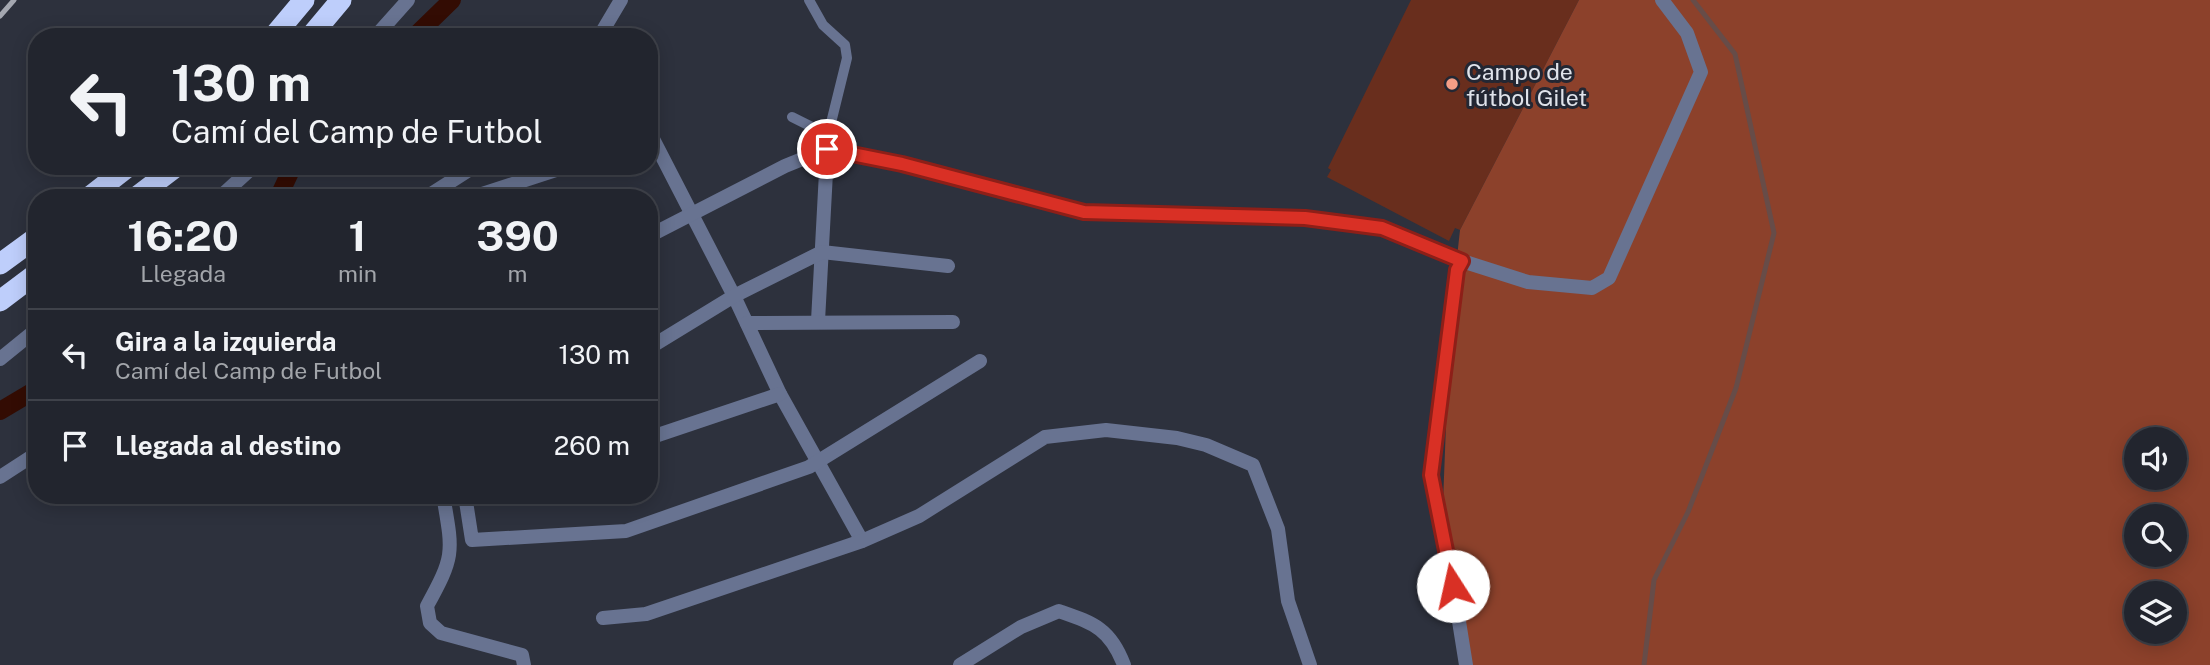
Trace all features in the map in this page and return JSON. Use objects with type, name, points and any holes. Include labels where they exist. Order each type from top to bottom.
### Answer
[{"type":"highway","points":[[281,28],[304,0]]},
{"type":"highway","points":[[318,28],[341,0]]},
{"type":"highway","points":[[100,189],[117,175]]},
{"type":"highway","points":[[147,189],[165,175]]},
{"type":"highway","points":[[0,264],[28,243]]},
{"type":"highway","points":[[0,301],[28,280]]},
{"type":"street","points":[[383,28],[408,0]]},
{"type":"street","points":[[604,28],[621,0]]},
{"type":"street","points":[[658,232],[827,142],[1084,212],[1305,218],[1382,228],[1462,261],[1528,282],[1592,288],[1609,278],[1701,72],[1687,33],[1662,0]]},
{"type":"street","points":[[818,321],[827,142]]},
{"type":"street","points":[[658,150],[734,296],[780,394],[862,541]]},
{"type":"street","points":[[229,189],[244,175]]},
{"type":"street","points":[[440,189],[462,175]]},
{"type":"street","points":[[490,189],[537,175]]},
{"type":"street","points":[[658,342],[734,296],[822,252],[948,266]]},
{"type":"street","points":[[1462,261],[1457,270],[1431,475],[1450,565],[1466,665]]},
{"type":"street","points":[[747,323],[953,323]]},
{"type":"street","points":[[0,359],[28,336]]},
{"type":"street","points":[[466,504],[472,540],[626,531],[817,461],[979,361]]},
{"type":"street","points":[[658,435],[780,394]]},
{"type":"street","points":[[603,618],[646,614],[862,541],[919,516],[1045,437],[1106,430],[1177,438],[1206,445],[1252,465],[1278,529],[1288,601],[1310,665]]},
{"type":"street","points":[[0,477],[28,459]]},
{"type":"street","points":[[445,504],[452,544],[449,566],[427,606],[430,623],[441,633],[522,654],[524,665]]},
{"type":"street","points":[[960,665],[1021,628],[1059,611],[1099,625],[1119,651],[1124,665]]},
{"type":"lane","points":[[792,117],[827,142],[847,58],[845,45],[836,33],[823,25],[809,0]]},
{"type":"shaded area","name":"Campo de fútbol Gilet","points":[[1411,0],[1579,0],[1460,230],[1455,228],[1449,241],[1327,177],[1331,170],[1328,168]]},
{"type":"shaded area","points":[[1579,0],[2210,0],[2210,665],[1462,665],[1442,529],[1450,321],[1460,230]]},
{"type":"waterway","points":[[423,28],[452,0]]},
{"type":"waterway","points":[[1644,665],[1654,580],[1688,512],[1736,388],[1774,233],[1735,54],[1693,0]]},
{"type":"waterway","points":[[282,189],[289,175]]},
{"type":"waterway","points":[[0,411],[28,394]]},
{"type":"railway","points":[[0,16],[14,0]]},
{"type":"place","name":"Campo de fútbol Gilet","points":[[1452,84]]},
{"type":"route","points":[[827,149],[902,164],[1084,212],[1305,218],[1382,228],[1462,261],[1457,270],[1431,475],[1453,586]]}]
